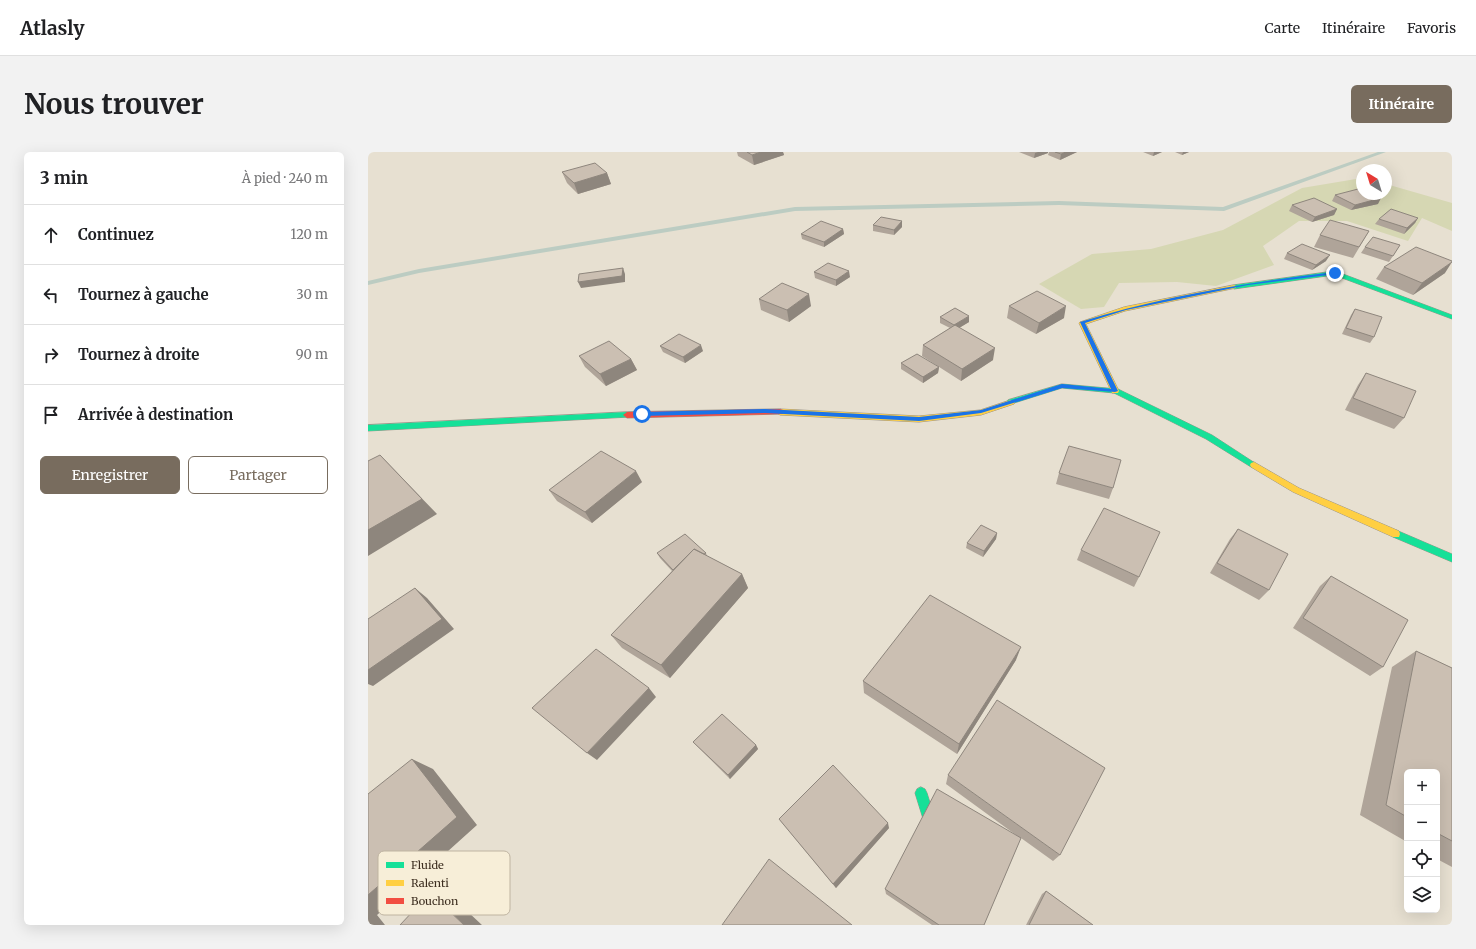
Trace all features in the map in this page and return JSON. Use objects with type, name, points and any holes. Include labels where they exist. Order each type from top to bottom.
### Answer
[{"type":"street","points":[[1115,391],[1082,323],[1124,309],[1248,284],[1335,273],[1452,317]]},
{"type":"street","points":[[368,428],[634,414],[765,411],[919,419],[981,412],[1062,386],[1115,391],[1209,437],[1296,490],[1452,558]]},
{"type":"street","points":[[921,793],[937,844]]},
{"type":"green space","points":[[1356,179],[1356,200],[1392,200],[1392,186],[1452,203],[1452,231],[1422,218],[1408,241],[1347,221],[1299,221],[1263,246],[1274,265],[1216,286],[1177,282],[1119,283],[1104,307],[1081,309],[1039,284],[1092,254],[1151,249],[1223,230],[1302,188]]},
{"type":"building","points":[[747,152],[761,152],[752,155]]},
{"type":"building","points":[[1055,152],[1066,152],[1061,154]]},
{"type":"building","points":[[595,163],[607,173],[574,183],[562,172]]},
{"type":"building","points":[[1356,190],[1356,200],[1374,200],[1355,205],[1335,195]]},
{"type":"building","points":[[1314,198],[1337,209],[1315,217],[1292,205]]},
{"type":"building","points":[[1391,209],[1418,218],[1407,228],[1379,219]]},
{"type":"building","points":[[881,217],[902,221],[894,230],[873,225]]},
{"type":"building","points":[[1330,220],[1369,231],[1359,247],[1320,235]]},
{"type":"building","points":[[821,221],[843,229],[824,242],[801,234]]},
{"type":"building","points":[[1373,237],[1400,245],[1393,256],[1365,247]]},
{"type":"building","points":[[1302,244],[1330,255],[1316,265],[1287,253]]},
{"type":"building","points":[[1416,247],[1452,262],[1422,283],[1384,267]]},
{"type":"building","points":[[828,263],[849,271],[836,280],[814,272]]},
{"type":"building","points":[[623,268],[622,276],[578,282],[579,274]]},
{"type":"building","points":[[782,283],[809,294],[787,310],[759,299]]},
{"type":"building","points":[[1037,291],[1066,306],[1039,323],[1009,306]]},
{"type":"building","points":[[955,308],[969,316],[954,325],[940,317]]},
{"type":"building","points":[[1355,309],[1382,317],[1374,337],[1346,328]]},
{"type":"building","points":[[955,325],[995,348],[962,369],[923,345]]},
{"type":"building","points":[[679,334],[701,345],[683,357],[660,346]]},
{"type":"building","points":[[609,341],[631,359],[600,374],[579,356]]},
{"type":"building","points":[[917,354],[939,367],[923,377],[901,363]]},
{"type":"building","points":[[1366,373],[1416,391],[1404,418],[1353,398]]},
{"type":"building","points":[[1069,446],[1121,460],[1113,488],[1059,473]]},
{"type":"building","points":[[601,451],[636,471],[585,512],[549,490]]},
{"type":"building","points":[[380,455],[422,499],[368,530],[368,461]]},
{"type":"building","points":[[1104,508],[1160,532],[1139,577],[1081,550]]},
{"type":"building","points":[[981,525],[997,533],[984,551],[967,543]]},
{"type":"building","points":[[1238,529],[1288,554],[1269,590],[1217,563]]},
{"type":"building","points":[[685,534],[706,553],[704,554],[694,549],[673,570],[657,553]]},
{"type":"building","points":[[694,549],[742,574],[661,665],[611,635]]},
{"type":"building","points":[[1331,576],[1408,620],[1383,667],[1303,618]]},
{"type":"building","points":[[415,588],[442,619],[368,670],[368,619]]},
{"type":"building","points":[[930,595],[1021,647],[959,744],[863,681]]},
{"type":"building","points":[[596,649],[649,688],[587,753],[532,708]]},
{"type":"building","points":[[1416,651],[1452,668],[1452,841],[1440,835],[1440,769],[1404,769],[1404,815],[1386,805]]},
{"type":"building","points":[[997,700],[1105,768],[1060,855],[948,775]]},
{"type":"building","points":[[722,714],[756,745],[728,775],[693,742]]},
{"type":"building","points":[[412,759],[457,817],[418,851],[378,851],[378,886],[368,895],[368,794]]},
{"type":"building","points":[[833,765],[888,823],[833,884],[779,819]]},
{"type":"building","points":[[937,789],[1021,838],[984,925],[939,925],[885,889]]},
{"type":"building","points":[[769,859],[852,925],[722,925]]},
{"type":"building","points":[[1046,891],[1093,925],[1029,925]]},
{"type":"building","points":[[409,915],[453,915],[464,925],[400,925]]},
{"type":"waterway","points":[[368,283],[419,271],[795,209],[1059,203],[1224,209],[1383,152]]},
{"type":"traffic: fast","points":[[1234,287],[1335,273],[1452,317]]},
{"type":"traffic: fast","points":[[1011,402],[1062,386],[1115,391],[1209,437],[1254,465]]},
{"type":"traffic: fast","points":[[368,428],[627,415]]},
{"type":"traffic: fast","points":[[1396,534],[1452,558]]},
{"type":"traffic: fast","points":[[921,793],[935,838]]},
{"type":"traffic: slow","points":[[1115,391],[1082,323],[1124,309],[1234,287]]},
{"type":"traffic: slow","points":[[780,412],[919,419],[981,412],[1011,402]]},
{"type":"traffic: slow","points":[[1254,465],[1296,490],[1396,534]]},
{"type":"traffic: jam","points":[[627,415],[780,412]]},
{"type":"route","points":[[642,414],[765,411],[919,419],[981,412],[1062,386],[1115,391],[1082,323],[1124,309],[1248,284],[1335,273]]}]
